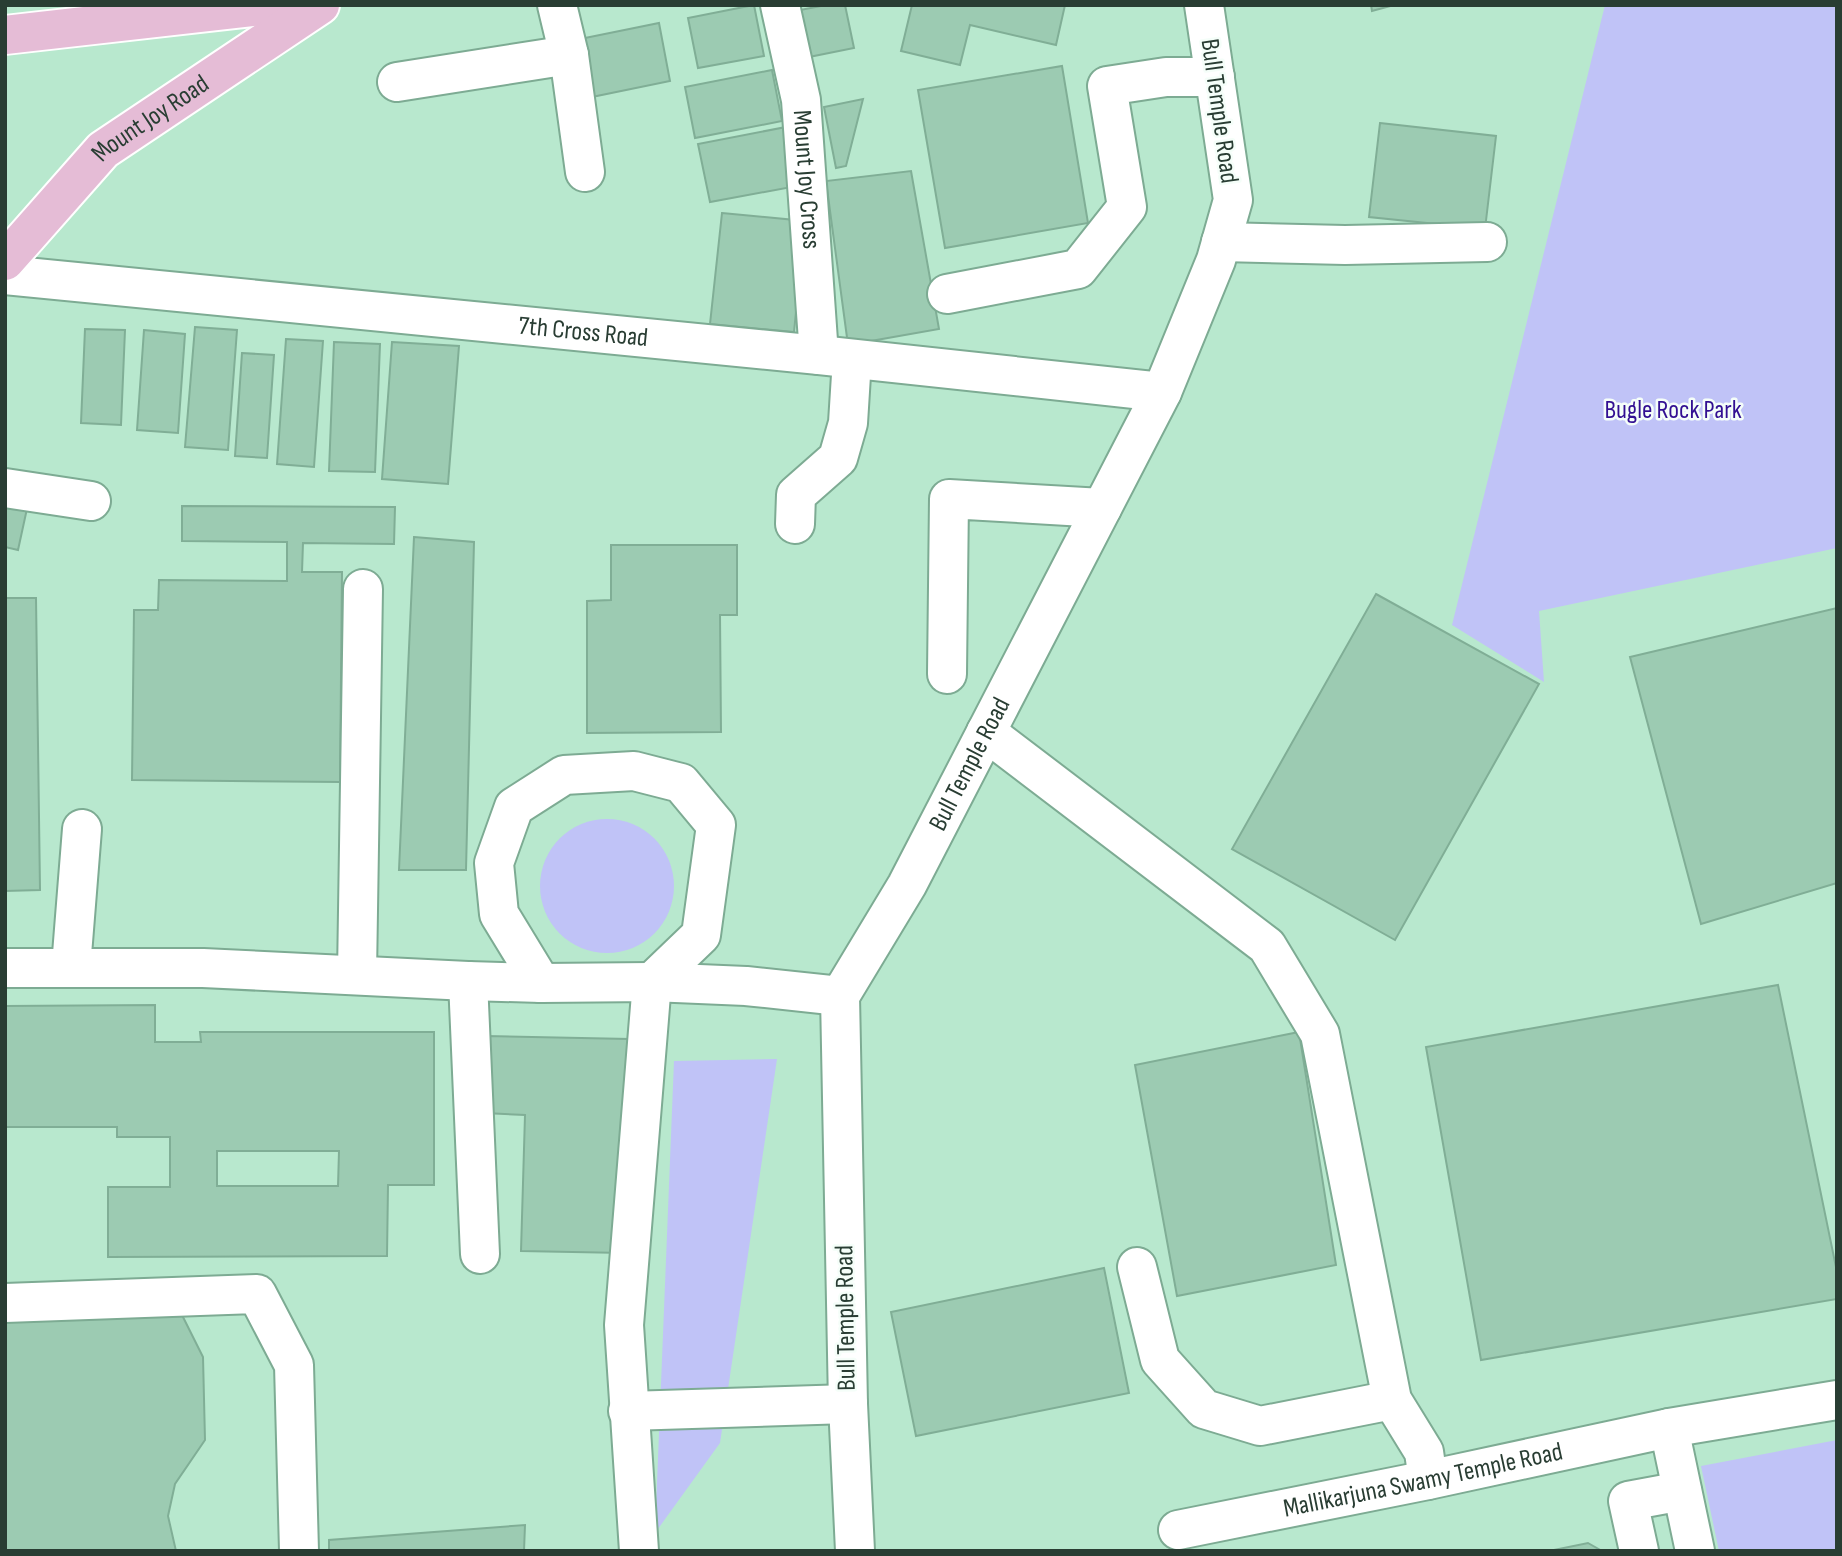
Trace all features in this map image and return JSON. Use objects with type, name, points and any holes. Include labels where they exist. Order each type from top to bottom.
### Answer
[{"type":"main road","points":[[5,35],[270,5]]},
{"type":"main road","name":"Mount Joy Road","points":[[5,261],[103,150],[320,5]]},
{"type":"street","points":[[557,5],[569,55],[585,172]]},
{"type":"street","name":"Mount Joy Cross","points":[[780,5],[801,100],[835,357],[848,423],[838,458],[796,495],[795,524]]},
{"type":"street","name":"Bull Temple Road","points":[[855,1551],[848,1404],[840,996],[907,885],[1162,392],[1216,260],[1233,200],[1207,6]]},
{"type":"street","points":[[397,82],[569,55]]},
{"type":"street","points":[[947,294],[1078,269],[1127,207],[1107,86],[1166,77],[1215,77]]},
{"type":"street","points":[[1221,242],[1345,245],[1487,242]]},
{"type":"street","name":"7th Cross Road","points":[[5,275],[1162,392]]},
{"type":"street","points":[[5,488],[90,501]]},
{"type":"street","points":[[947,674],[949,499],[1102,508]]},
{"type":"street","points":[[357,975],[363,589]]},
{"type":"street","points":[[986,732],[1267,946],[1320,1034],[1392,1400],[1424,1452],[1429,1480]]},
{"type":"street","points":[[541,983],[499,914],[494,863],[514,807],[564,775],[634,771],[681,783],[716,825],[701,935],[652,982],[624,1325],[639,1551]]},
{"type":"street","points":[[71,967],[82,829]]},
{"type":"street","points":[[5,968],[203,968],[468,981],[652,982],[746,986],[840,996]]},
{"type":"street","points":[[468,981],[480,1254]]},
{"type":"street","points":[[1137,1267],[1160,1360],[1204,1409],[1260,1426],[1392,1400]]},
{"type":"street","points":[[5,1303],[257,1294],[294,1365],[299,1551]]},
{"type":"street","name":"Mallikarjuna Swamy Temple Road","points":[[1178,1530],[1669,1428],[1837,1400]]},
{"type":"street","points":[[628,1411],[848,1404]]},
{"type":"street","points":[[1669,1428],[1695,1551]]},
{"type":"street","points":[[1639,1551],[1628,1501],[1682,1491]]},
{"type":"green space","name":"Bugle Rock Park","points":[[1605,5],[1837,5],[1837,548],[1539,611],[1544,682],[1452,625]]},
{"type":"green space","points":[[607,819],[633,824],[655,838],[669,860],[674,886],[669,912],[655,934],[633,948],[607,953],[581,948],[559,934],[545,912],[540,886],[545,860],[559,838],[581,824]]},
{"type":"green space","points":[[777,1059],[720,1443],[655,1533],[674,1061]]},
{"type":"green space","points":[[1837,1440],[1837,1551],[1719,1551],[1701,1466]]},
{"type":"building","points":[[754,5],[764,56],[698,68],[688,18]]},
{"type":"building","points":[[826,5],[845,5],[854,48],[804,58],[795,11]]},
{"type":"building","points":[[912,5],[1065,5],[1056,45],[970,25],[960,65],[901,51]]},
{"type":"building","points":[[1371,5],[1394,5],[1372,11]]},
{"type":"building","points":[[659,23],[670,81],[587,98],[575,40]]},
{"type":"building","points":[[1062,66],[1088,223],[945,248],[918,90]]},
{"type":"building","points":[[772,70],[782,121],[695,138],[685,87]]},
{"type":"building","points":[[863,99],[846,166],[836,168],[824,107]]},
{"type":"building","points":[[1380,123],[1496,136],[1485,229],[1369,217]]},
{"type":"building","points":[[786,127],[797,186],[710,202],[698,144]]},
{"type":"building","points":[[911,171],[939,329],[848,345],[826,181]]},
{"type":"building","points":[[722,213],[805,221],[794,332],[710,324]]},
{"type":"building","points":[[195,327],[237,330],[228,450],[185,447]]},
{"type":"building","points":[[85,329],[125,330],[121,425],[81,423]]},
{"type":"building","points":[[144,330],[185,334],[178,433],[137,430]]},
{"type":"building","points":[[286,339],[323,341],[314,467],[277,464]]},
{"type":"building","points":[[334,342],[380,344],[375,472],[329,471]]},
{"type":"building","points":[[392,342],[459,346],[448,484],[382,479]]},
{"type":"building","points":[[242,353],[274,355],[267,458],[235,456]]},
{"type":"building","points":[[5,499],[28,504],[18,550],[5,547]]},
{"type":"building","points":[[182,506],[395,507],[394,544],[303,543],[302,572],[342,572],[340,782],[132,780],[134,610],[158,610],[159,580],[287,581],[287,542],[182,541]]},
{"type":"building","points":[[414,537],[474,542],[466,870],[399,870]]},
{"type":"building","points":[[611,545],[737,545],[737,615],[720,615],[721,732],[587,733],[587,601],[611,600]]},
{"type":"building","points":[[1376,594],[1539,684],[1395,940],[1232,849]]},
{"type":"building","points":[[5,598],[36,598],[40,890],[5,891]]},
{"type":"building","points":[[1837,608],[1837,883],[1701,924],[1630,657]]},
{"type":"building","points":[[1778,985],[1837,1272],[1837,1299],[1481,1360],[1426,1047]]},
{"type":"building","points":[[155,1005],[155,1042],[201,1042],[200,1032],[434,1032],[434,1185],[388,1185],[387,1256],[108,1257],[108,1187],[170,1187],[170,1137],[117,1137],[117,1127],[5,1127],[5,1006]],"holes":[[[217,1151],[339,1151],[338,1186],[217,1186]]]},
{"type":"building","points":[[1299,1032],[1336,1265],[1177,1296],[1135,1065]]},
{"type":"building","points":[[486,1036],[629,1039],[624,1253],[521,1251],[525,1115],[484,1113]]},
{"type":"building","points":[[1104,1268],[1129,1393],[916,1436],[891,1312]]},
{"type":"building","points":[[175,1301],[203,1357],[205,1440],[175,1484],[168,1516],[176,1551],[5,1551],[5,1307]]},
{"type":"building","points":[[525,1525],[524,1551],[329,1551],[329,1540]]},
{"type":"building","points":[[1588,1543],[1602,1551],[1549,1551]]}]
